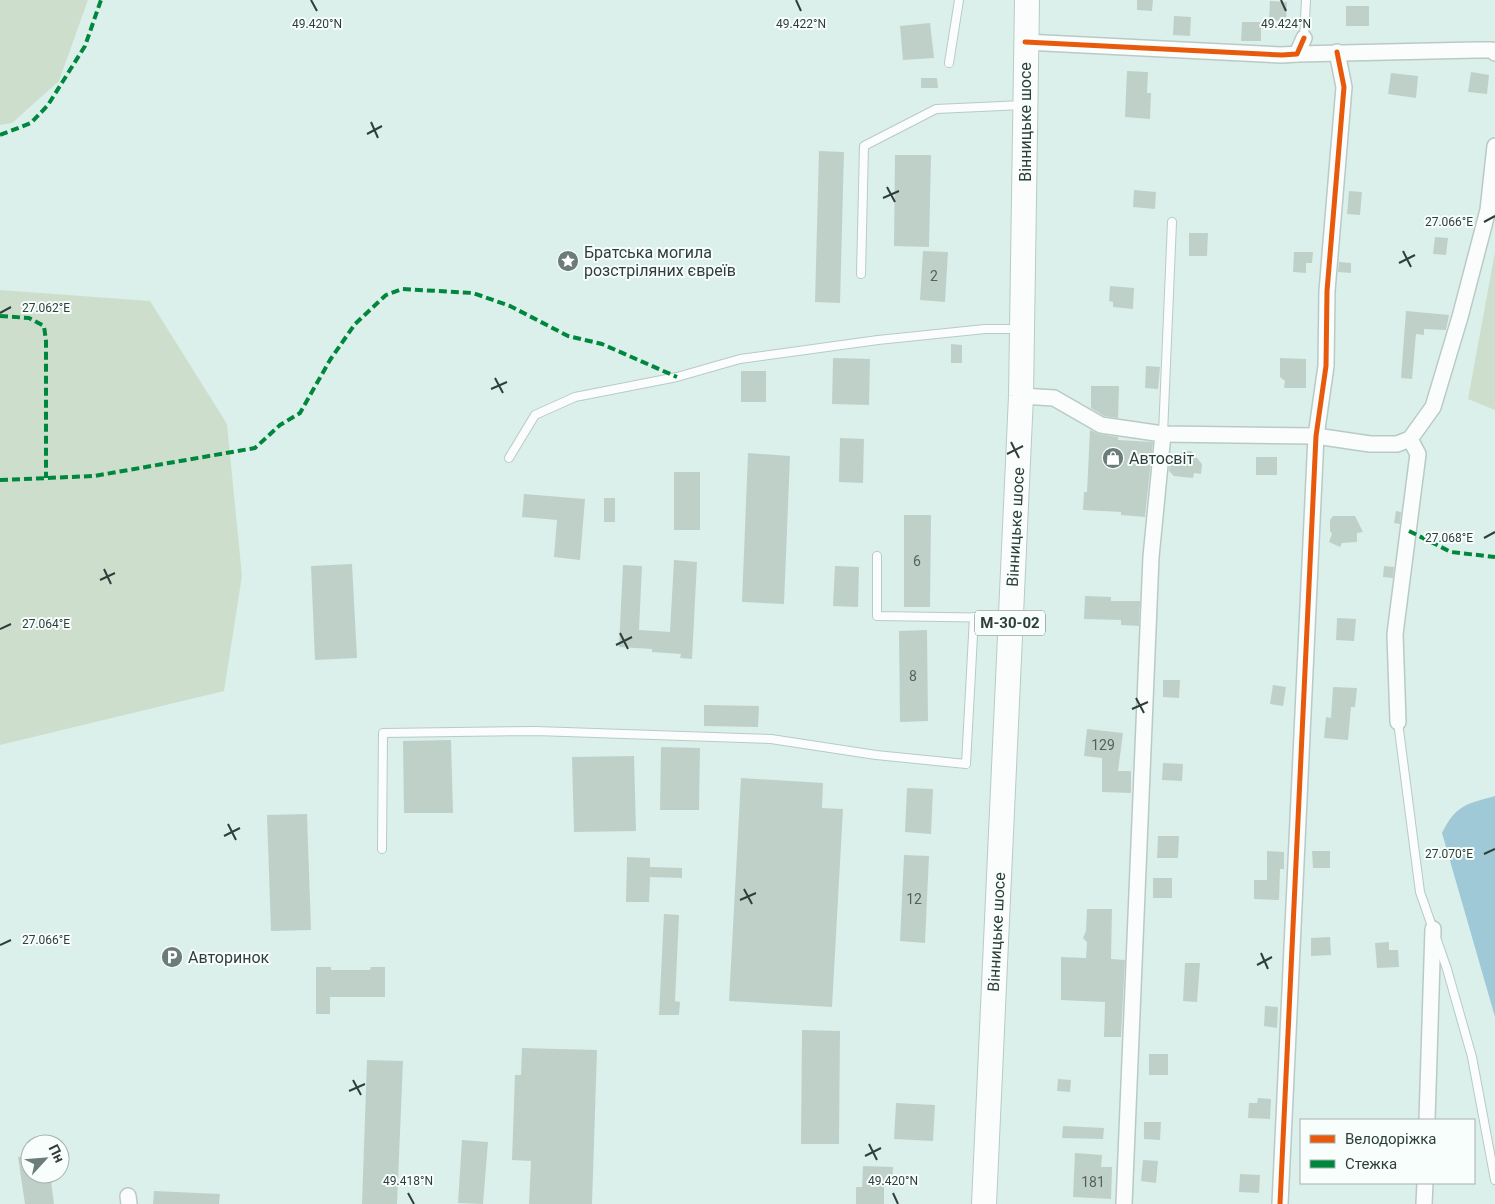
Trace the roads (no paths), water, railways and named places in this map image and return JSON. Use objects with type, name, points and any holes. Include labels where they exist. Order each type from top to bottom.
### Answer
[{"type":"main road","name":"Вінницьке шосе","points":[[984,1204],[1021,396],[1027,0]]},
{"type":"street","points":[[1025,42],[1282,55],[1303,48],[1337,52],[1492,50],[1495,53]]},
{"type":"street","points":[[1280,1204],[1316,436],[1326,366],[1327,290],[1344,87],[1337,52]]},
{"type":"street","points":[[1398,722],[1395,634],[1418,454],[1488,210],[1495,146]]},
{"type":"street","points":[[1021,396],[1054,398],[1101,425],[1163,434],[1316,436],[1370,444],[1397,444],[1410,439],[1433,407]]},
{"type":"street","points":[[1124,1204],[1152,557],[1163,434]]},
{"type":"street","points":[[1410,439],[1418,454]]},
{"type":"street","points":[[1427,1119],[1433,929]]},
{"type":"street","points":[[1424,1204],[1425,1184]]},
{"type":"lane","points":[[949,63],[959,0]]},
{"type":"lane","points":[[1303,48],[1306,0]]},
{"type":"lane","points":[[861,274],[864,146],[936,109],[1025,104]]},
{"type":"lane","points":[[1163,434],[1172,222]]},
{"type":"lane","points":[[509,458],[535,415],[575,398],[677,376],[740,359],[878,340],[985,329],[1023,329]]},
{"type":"lane","points":[[878,556],[877,616],[1010,618]]},
{"type":"lane","points":[[382,849],[383,733],[536,731],[770,739],[876,755],[966,764],[974,617]]},
{"type":"lane","points":[[1398,722],[1420,892],[1447,969],[1472,1057],[1495,1180]]},
{"type":"water","points":[[1495,796],[1495,1017],[1442,833],[1457,811],[1476,801]]},
{"type":"place","name":"Братська могила розстріляних євреїв","points":[[568,261]]},
{"type":"place","name":"Автосвіт","points":[[1113,458]]},
{"type":"place","name":"Авторинок","points":[[172,957]]}]
